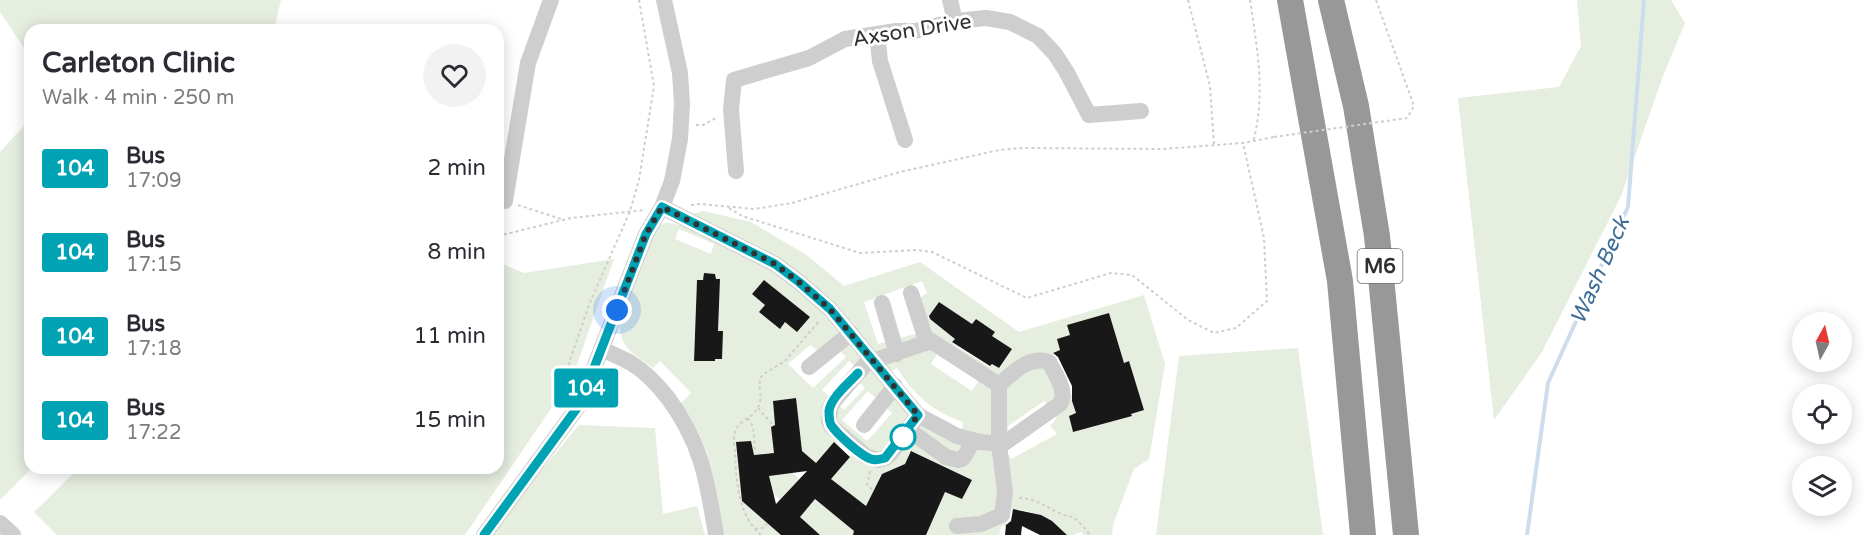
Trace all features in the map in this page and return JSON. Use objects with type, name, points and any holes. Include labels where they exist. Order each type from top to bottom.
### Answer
[{"type":"highway","name":"M6","points":[[1290,0],[1340,281],[1363,535]]},
{"type":"highway","name":"M6","points":[[1331,0],[1356,106],[1377,236],[1406,535]]},
{"type":"street","points":[[505,201],[528,63],[551,0]]},
{"type":"street","points":[[484,535],[576,410],[646,234],[662,207],[672,181],[682,104],[680,73],[664,0]]},
{"type":"street","points":[[950,0],[955,21]]},
{"type":"street","name":"Axson Drive","points":[[736,171],[731,109],[734,81],[809,58],[845,39],[896,31],[915,31],[955,21],[986,18],[1010,22],[1038,36],[1066,71],[1089,116],[1141,111]]},
{"type":"street","points":[[877,34],[880,61],[905,140]]},
{"type":"street","points":[[662,207],[775,264],[830,309],[918,415],[947,432],[973,440],[1008,443],[1060,404],[1063,397],[1049,362],[1046,360],[1032,361],[999,386]]},
{"type":"street","points":[[911,293],[927,343]]},
{"type":"street","points":[[882,303],[897,354]]},
{"type":"street","points":[[809,367],[851,333]]},
{"type":"street","points":[[918,415],[909,430],[885,458],[872,460],[832,427],[829,414],[833,402],[871,360],[897,354],[931,341],[999,386]]},
{"type":"street","points":[[602,349],[632,363],[650,377],[679,413],[694,441],[705,470],[716,535]]},
{"type":"street","points":[[864,425],[895,386]]},
{"type":"street","points":[[957,526],[981,524],[998,518],[1003,513],[1005,499],[999,444],[999,386]]},
{"type":"street","points":[[909,430],[953,459],[962,459],[973,440]]},
{"type":"street","points":[[0,523],[13,535]]},
{"type":"path","points":[[576,410],[570,363],[589,305],[630,211],[639,180],[654,86],[639,0]]},
{"type":"path","points":[[1188,0],[1210,86],[1214,145]]},
{"type":"path","points":[[1250,0],[1260,71],[1257,126],[1253,142]]},
{"type":"path","points":[[690,205],[754,209],[792,202],[900,172],[999,150],[1162,148],[1243,143],[1407,118],[1414,106],[1376,0]]},
{"type":"path","points":[[680,126],[703,125],[731,109]]},
{"type":"path","points":[[728,207],[742,216],[860,253],[917,250],[932,252],[1027,298],[1111,273],[1132,275],[1188,320],[1214,333],[1236,328],[1267,301],[1264,238],[1243,143]]},
{"type":"path","points":[[505,201],[564,220]]},
{"type":"path","points":[[504,235],[564,220],[662,207]]},
{"type":"path","points":[[761,535],[755,529],[742,504],[736,482],[735,433],[739,425],[754,415],[758,408],[761,401],[759,386],[762,375],[785,361],[830,309]]},
{"type":"path","points":[[758,408],[772,424]]},
{"type":"path","points":[[748,418],[753,427],[755,450]]},
{"type":"path","points":[[872,460],[867,482],[869,488],[873,490]]},
{"type":"path","points":[[1005,499],[1037,500],[1059,515],[1073,518],[1079,525],[1086,528],[1090,535]]},
{"type":"path","points":[[755,529],[763,528],[767,524]]},
{"type":"shaded area","points":[[0,0],[281,0],[275,24],[24,24],[24,48],[0,12]]},
{"type":"shaded area","points":[[1577,0],[1671,0],[1685,23],[1663,76],[1621,196],[1542,352],[1494,420],[1458,98],[1559,87],[1581,46]]},
{"type":"shaded area","points":[[24,126],[24,474],[26,474],[0,500],[0,152]]},
{"type":"shaded area","points":[[703,211],[751,222],[808,256],[844,286],[920,262],[1019,332],[1144,295],[1165,364],[1149,459],[1134,469],[1113,525],[1112,535],[1084,535],[1081,532],[1066,535],[1054,523],[1040,515],[1008,509],[1006,526],[1001,526],[999,535],[926,535],[945,492],[962,499],[972,480],[912,451],[903,471],[894,481],[881,475],[866,506],[831,479],[852,454],[834,442],[816,463],[802,451],[795,398],[773,401],[775,425],[771,427],[772,436],[777,436],[778,452],[754,455],[751,441],[737,442],[742,501],[781,535],[722,535],[711,466],[700,435],[681,403],[691,393],[660,361],[653,368],[633,353],[624,343],[620,329],[620,319],[656,228],[666,223],[678,225],[690,215]],"holes":[[[679,229],[714,244],[711,254],[675,239]],[[704,273],[715,274],[716,279],[720,279],[718,331],[723,331],[714,361],[694,360],[697,280],[703,280]],[[764,280],[810,317],[797,331],[785,322],[780,329],[760,313],[765,305],[752,294]],[[922,281],[927,293],[920,298],[930,330],[878,344],[864,302]],[[939,302],[972,324],[976,319],[994,331],[992,336],[1012,349],[1000,368],[992,364],[989,367],[952,343],[955,339],[928,318]],[[1109,313],[1124,363],[1129,361],[1144,410],[1131,414],[1132,416],[1073,432],[1069,416],[1080,412],[1075,394],[1070,395],[1060,377],[1052,353],[1060,350],[1057,339],[1070,335],[1068,325]],[[832,343],[846,357],[813,388],[788,364],[810,345],[820,352]],[[937,354],[978,381],[972,391],[931,364]],[[849,361],[857,368],[851,375],[865,388],[844,410],[822,390]],[[897,368],[925,401],[942,413],[963,422],[961,432],[917,407],[889,372]],[[868,391],[892,413],[867,441],[842,420]],[[1044,401],[1057,418],[1050,426],[1057,434],[1011,459],[1006,450],[1008,426]]]},
{"type":"shaded area","points":[[614,259],[573,376],[465,535],[57,535],[34,512],[73,474],[504,474],[504,265],[524,273]]},
{"type":"shaded area","points":[[1298,348],[1323,535],[1156,535],[1179,356]]},
{"type":"shaded area","points":[[579,425],[655,428],[663,514],[697,506],[705,535],[494,535],[516,501]]},
{"type":"shaded area","points":[[785,466],[799,479],[780,500],[766,488],[769,476]]},
{"type":"shaded area","points":[[815,499],[854,531],[853,535],[820,535],[800,517]]},
{"type":"building","points":[[704,273],[715,274],[716,279],[720,279],[718,331],[723,331],[722,359],[715,359],[715,361],[694,361],[697,280],[703,280]]},
{"type":"building","points":[[764,280],[810,317],[797,332],[785,322],[780,329],[759,312],[765,305],[752,294]]},
{"type":"building","points":[[939,302],[972,324],[976,319],[995,332],[992,336],[1012,349],[999,368],[992,364],[990,366],[952,342],[955,339],[930,319],[929,316]]},
{"type":"building","points":[[1109,313],[1124,363],[1129,361],[1144,410],[1131,414],[1132,416],[1073,432],[1069,416],[1076,413],[1072,401],[1072,386],[1058,357],[1053,353],[1060,350],[1057,339],[1070,335],[1067,325]]},
{"type":"building","points":[[796,398],[802,451],[816,463],[834,442],[850,457],[831,479],[866,506],[882,474],[905,464],[911,451],[972,480],[962,499],[945,492],[926,535],[853,535],[854,531],[815,499],[800,517],[820,535],[781,535],[742,501],[736,442],[751,441],[754,455],[774,453],[771,427],[775,425],[773,401]],"holes":[[[807,471],[776,504],[769,476]]]},
{"type":"building","points":[[1013,509],[1041,515],[1052,521],[1067,535],[1040,535],[1022,526],[1021,535],[1005,535],[1006,525],[1011,521]]},
{"type":"waterway","name":"Wash Beck","points":[[1527,535],[1548,383],[1628,207],[1644,0]]},
{"type":"bus line","name":"104","points":[[484,535],[580,404],[646,234],[662,207],[775,264],[830,309],[851,333],[918,415],[891,453],[878,460],[872,460],[850,444],[832,427],[829,421],[833,402],[858,373]]},
{"type":"route","points":[[617,310],[646,234],[662,207],[775,264],[830,309],[918,415],[900,441],[903,437]]}]
